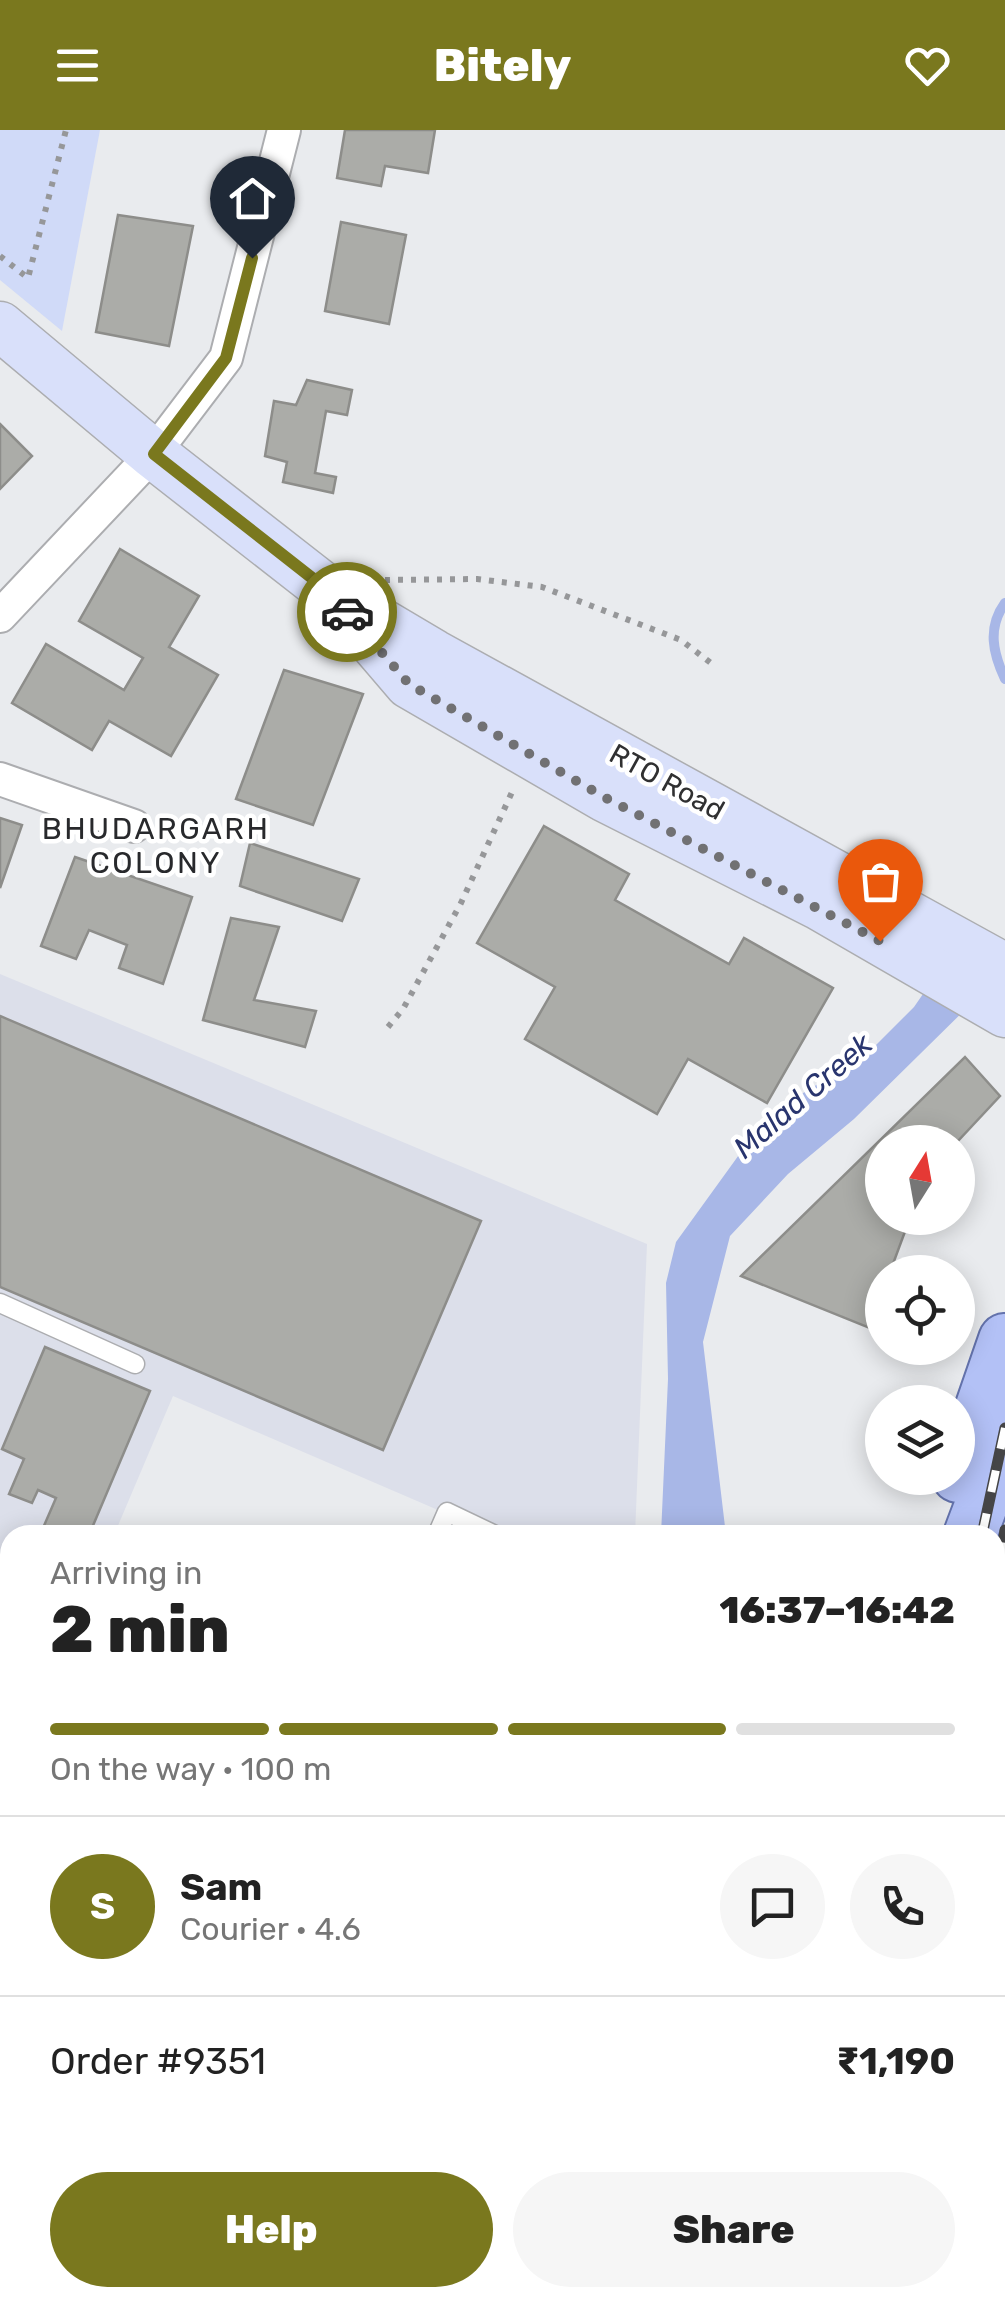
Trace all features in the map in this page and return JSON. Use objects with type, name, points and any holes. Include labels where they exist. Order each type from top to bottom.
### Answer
[{"type":"main road","points":[[975,1426],[1005,1340]]},
{"type":"main road","points":[[974,1525],[1005,1442]]},
{"type":"main road","points":[[940,1525],[951,1495]]},
{"type":"street","points":[[0,616],[154,454],[226,358],[284,130]]},
{"type":"street","name":"RTO Road","points":[[0,326],[322,586],[434,654],[1005,968]]},
{"type":"street","name":"RTO Road","points":[[322,586],[409,684],[539,760],[818,905],[1005,1013]]},
{"type":"street","points":[[0,779],[134,826]]},
{"type":"lane","points":[[0,1303],[135,1364]]},
{"type":"lane","points":[[442,1525],[447,1512],[474,1525]]},
{"type":"path","points":[[0,256],[28,278],[66,130]]},
{"type":"path","points":[[322,586],[516,581],[681,640],[716,667]]},
{"type":"path","points":[[388,1026],[403,1010],[461,902],[520,772],[539,760]]},
{"type":"shaded area","points":[[0,130],[100,130],[62,331],[0,280]]},
{"type":"shaded area","points":[[0,974],[647,1244],[635,1525],[473,1525],[173,1396],[118,1525],[0,1525]]},
{"type":"water","points":[[941,968],[982,993],[854,1119],[788,1174],[730,1236],[703,1342],[725,1525],[661,1525],[668,1379],[666,1283],[676,1242],[749,1141],[803,1093],[866,1055],[914,1007]]},
{"type":"building","points":[[345,130],[435,130],[428,173],[385,166],[381,186],[337,178]]},
{"type":"building","points":[[118,215],[193,226],[169,346],[96,332]]},
{"type":"building","points":[[341,222],[406,235],[389,324],[325,311]]},
{"type":"building","points":[[307,380],[352,390],[347,415],[326,411],[315,473],[336,477],[333,493],[283,482],[287,462],[265,456],[274,401],[296,405]]},
{"type":"building","points":[[0,424],[32,456],[0,489]]},
{"type":"building","points":[[120,549],[199,596],[169,647],[218,675],[171,756],[109,721],[92,750],[12,703],[46,644],[124,690],[143,658],[79,621]]},
{"type":"building","points":[[284,670],[363,694],[313,825],[236,799]]},
{"type":"building","points":[[0,818],[22,825],[0,888]]},
{"type":"building","points":[[544,826],[629,874],[615,900],[729,964],[744,938],[833,988],[767,1103],[688,1059],[657,1114],[525,1039],[555,987],[477,943]]},
{"type":"building","points":[[250,843],[359,879],[342,921],[240,886]]},
{"type":"building","points":[[75,857],[192,897],[163,984],[119,968],[127,945],[89,930],[76,959],[41,946]]},
{"type":"building","points":[[231,918],[279,927],[254,1000],[316,1011],[305,1047],[203,1020]]},
{"type":"building","points":[[0,1016],[481,1221],[383,1450],[0,1287]]},
{"type":"building","points":[[965,1057],[1000,1096],[973,1125],[895,1125]]},
{"type":"building","points":[[865,1155],[865,1235],[904,1235],[896,1255],[865,1255],[865,1326],[741,1276]]},
{"type":"building","points":[[45,1347],[150,1391],[93,1525],[44,1525],[56,1498],[38,1490],[32,1503],[9,1494],[24,1459],[2,1449]]},
{"type":"waterway","name":"Malad Creek","points":[[1005,603],[994,631],[997,660],[1005,679]]},
{"type":"railway","points":[[984,1525],[1005,1428]]},
{"type":"way so far","points":[[347,612],[409,684],[604,797],[818,905],[880,941]]},
{"type":"district","name":"BHUDARGARH COLONY","points":[[156,846]]},
{"type":"route","points":[[252,258],[226,358],[154,454],[330,592],[347,612]]}]
